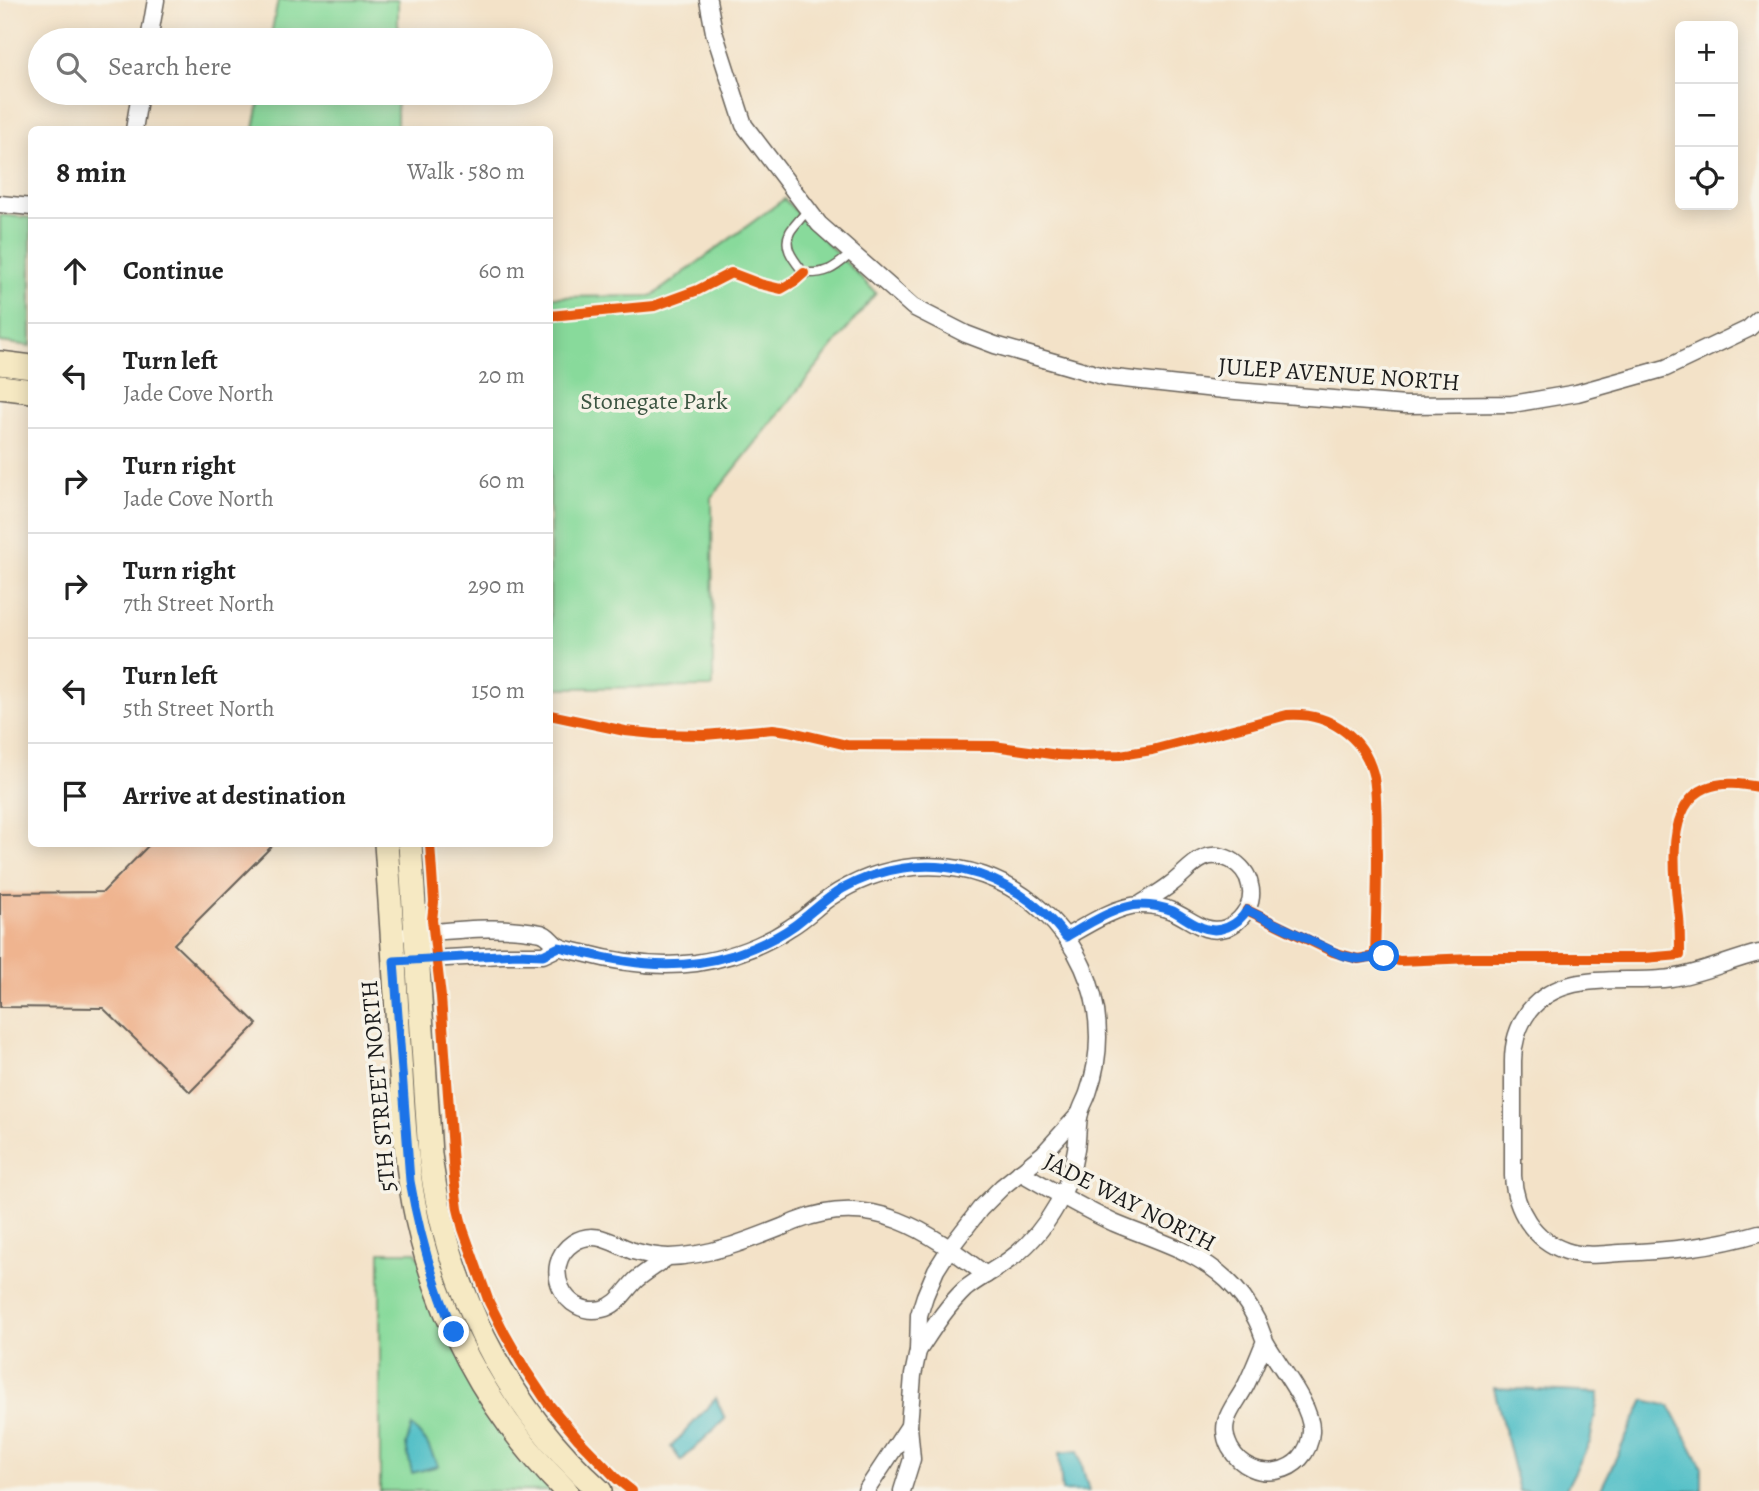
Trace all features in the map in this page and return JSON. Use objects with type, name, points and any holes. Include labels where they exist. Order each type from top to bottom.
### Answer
[{"type":"street","points":[[151,28],[156,0]]},
{"type":"street","name":"JULEP AVENUE NORTH","points":[[708,0],[714,32],[744,125],[819,224],[913,307],[966,334],[995,345],[1107,377],[1405,405],[1512,404],[1577,393],[1666,368],[1748,329],[1759,319]]},
{"type":"street","points":[[135,126],[138,105]]},
{"type":"street","points":[[0,204],[28,207]]},
{"type":"street","points":[[0,363],[28,366]]},
{"type":"street","points":[[0,387],[28,390]]},
{"type":"street","name":"5TH STREET NORTH","points":[[386,847],[404,1120],[410,1181],[421,1234],[436,1287],[458,1341],[490,1396],[526,1447],[566,1491]]},
{"type":"street","name":"5TH STREET NORTH","points":[[410,847],[433,1175],[443,1231],[460,1285],[485,1342],[517,1396],[554,1444],[600,1491]]},
{"type":"street","points":[[1066,937],[1114,912],[1139,905],[1171,885],[1192,864],[1207,857],[1225,858],[1235,863],[1245,873],[1251,889],[1250,903],[1242,918],[1227,927],[1215,930],[1202,928],[1166,909],[1139,905]]},
{"type":"street","points":[[392,935],[489,929],[519,930],[545,933],[559,947],[637,964],[672,965],[708,961],[741,952],[770,939],[793,926],[828,898],[863,879],[897,869],[921,866],[966,871],[1004,884],[1037,906],[1052,919],[1074,949],[1087,978],[1097,1022],[1096,1065],[1080,1113],[1069,1178],[1044,1225],[1026,1246],[966,1289],[952,1303],[918,1352]]},
{"type":"street","points":[[394,961],[543,955],[559,947]]},
{"type":"street","points":[[1758,1236],[1669,1251],[1574,1253],[1543,1238],[1528,1223],[1517,1200],[1513,1176],[1514,1045],[1518,1030],[1535,1004],[1553,990],[1579,982],[1675,978],[1759,953]]},
{"type":"street","points":[[902,1491],[912,1459],[909,1426],[919,1320],[936,1270],[980,1209],[1048,1149],[1080,1113]]},
{"type":"street","name":"JADE WAY NORTH","points":[[1020,1172],[1106,1219],[1180,1249],[1210,1266],[1235,1288],[1256,1318],[1265,1341],[1306,1409],[1311,1428],[1309,1443],[1301,1457],[1288,1467],[1270,1472],[1252,1469],[1239,1460],[1230,1447],[1225,1432],[1229,1413],[1245,1386],[1265,1341]]},
{"type":"street","points":[[668,1257],[636,1280],[618,1301],[603,1309],[587,1310],[577,1306],[564,1295],[558,1280],[561,1256],[573,1243],[584,1238],[602,1238],[637,1252],[668,1257],[731,1246],[809,1217],[852,1211],[895,1218],[919,1228],[986,1275]]},
{"type":"street","points":[[866,1491],[909,1426]]},
{"type":"lane","points":[[808,209],[790,231],[788,242],[789,254],[804,272],[820,274],[837,267],[851,254]]},
{"type":"green space","points":[[278,0],[398,0],[398,28],[272,28]]},
{"type":"green space","points":[[259,105],[397,105],[397,126],[255,126]]},
{"type":"green space","name":"Stonegate Park","points":[[784,199],[876,293],[712,497],[713,687],[553,688],[553,297],[652,296]]},
{"type":"green space","points":[[0,215],[28,218],[28,346],[0,342]]},
{"type":"green space","points":[[380,1252],[416,1252],[554,1491],[380,1491]]},
{"type":"water","points":[[1494,1388],[1599,1393],[1590,1442],[1565,1491],[1519,1491]]},
{"type":"water","points":[[716,1398],[725,1419],[681,1461],[671,1447]]},
{"type":"water","points":[[1644,1400],[1670,1406],[1702,1467],[1702,1491],[1600,1491]]},
{"type":"water","points":[[412,1426],[427,1443],[438,1466],[412,1473],[406,1445]]},
{"type":"water","points":[[1078,1451],[1089,1491],[1062,1491],[1059,1453]]},
{"type":"building","points":[[147,847],[271,847],[174,944],[257,1024],[190,1092],[103,1008],[0,1007],[0,893],[103,892]]},
{"type":"cycle path","points":[[553,316],[654,306],[698,290],[731,273],[781,289],[804,273]]},
{"type":"cycle path","points":[[553,716],[625,731],[655,734],[705,735],[773,729],[847,745],[994,746],[1081,756],[1120,755],[1152,750],[1287,715],[1317,718],[1330,723],[1353,739],[1362,750],[1374,778],[1377,854],[1375,956]]},
{"type":"cycle path","points":[[1247,910],[1333,952],[1358,959],[1381,955],[1399,961],[1472,958],[1644,958],[1680,955],[1674,865],[1678,827],[1683,811],[1692,797],[1712,786],[1732,784],[1759,787]]},
{"type":"cycle path","points":[[430,847],[434,902],[432,920],[441,997],[454,1178],[463,1229],[489,1302],[525,1369],[547,1402],[578,1439],[632,1491]]},
{"type":"route","points":[[454,1332],[427,1259],[414,1207],[407,1152],[394,961],[543,955],[559,947],[637,964],[672,965],[708,961],[761,944],[793,926],[828,898],[863,879],[897,869],[921,866],[966,871],[1004,884],[1037,906],[1066,937],[1114,912],[1139,905],[1166,909],[1211,930],[1233,925],[1247,910],[1341,955],[1358,959],[1384,956]]}]
